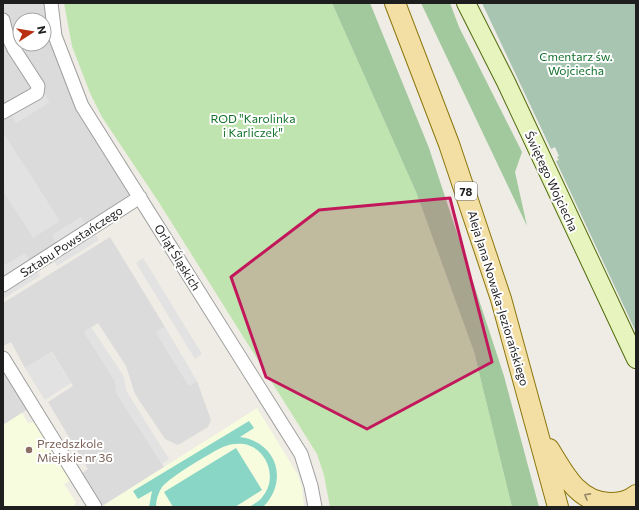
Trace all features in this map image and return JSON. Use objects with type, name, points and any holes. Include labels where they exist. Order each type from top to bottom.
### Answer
[{"type":"main road","name":"Aleja Jana Nowaka-Jeziorańskiego","points":[[395,3],[449,144],[476,221],[501,299],[540,436],[558,507]]},
{"type":"main road","name":"Świętego Wojciecha","points":[[466,3],[500,70],[636,359]]},
{"type":"main road","points":[[540,436],[571,482],[586,497],[602,503],[618,503],[633,498],[636,495]]},
{"type":"street","name":"Orląt Śląskich","points":[[51,3],[55,36],[82,106],[301,454],[311,486],[315,507]]},
{"type":"street","points":[[3,20],[9,38],[38,86],[37,93],[3,112]]},
{"type":"street","name":"Sztabu Powstańczego","points":[[3,285],[140,197]]},
{"type":"street","points":[[3,358],[96,507]]},
{"type":"highlighted area","points":[[450,198],[492,362],[367,429],[266,377],[231,277],[319,210]]},
{"type":"shaded area","points":[[3,3],[49,3],[52,12],[12,12],[12,52],[52,52],[52,13],[80,107],[137,196],[3,281]]},
{"type":"shaded area","points":[[44,93],[50,102],[16,123],[11,115]]},
{"type":"shaded area","points":[[3,132],[60,221],[33,238],[3,191],[5,186],[3,183]]},
{"type":"shaded area","points":[[81,217],[86,225],[56,243],[52,235]]},
{"type":"shaded area","points":[[94,232],[99,240],[57,266],[52,258]]},
{"type":"shaded area","points":[[110,237],[165,327],[156,332],[189,386],[197,381],[211,420],[208,427],[178,445],[165,439],[135,394],[126,366],[98,323],[84,332],[115,381],[117,394],[164,467],[104,505],[101,504],[81,474],[88,469],[48,402],[73,386],[52,352],[25,368],[11,342],[3,346],[3,303]]},
{"type":"shaded area","points":[[25,253],[29,260],[3,277],[3,266]]},
{"type":"shaded area","points":[[143,258],[202,354],[195,359],[136,263]]},
{"type":"shaded area","points":[[35,269],[40,276],[3,299],[3,289]]},
{"type":"shaded area","points":[[91,327],[123,375],[127,392],[169,459],[162,464],[117,394],[115,381],[84,332]]},
{"type":"shaded area","points":[[165,327],[197,381],[189,386],[156,332]]},
{"type":"shaded area","points":[[51,352],[71,383],[45,400],[25,368]]},
{"type":"shaded area","points":[[3,369],[28,409],[3,425]]},
{"type":"shaded area","points":[[257,408],[298,475],[302,488],[304,507],[105,507],[104,505]]},
{"type":"shaded area","name":"Przedszkole Miejskie nr 36","points":[[22,413],[28,423],[35,422],[72,475],[71,480],[64,484],[76,502],[74,507],[3,507],[3,425]]},
{"type":"shaded area","points":[[249,421],[254,428],[240,437],[253,440],[263,446],[270,454],[275,464],[277,475],[276,486],[271,497],[263,507],[249,507],[263,496],[267,489],[270,481],[268,465],[259,451],[244,444],[230,444],[223,447],[173,477],[162,487],[156,502],[156,507],[149,507],[152,491],[138,499],[133,491]]},
{"type":"shaded area","points":[[236,448],[262,490],[235,507],[173,507],[164,492]]},
{"type":"green space","name":"ROD \"Karolinka i Karliczek\"","points":[[64,3],[332,3],[416,192],[474,352],[512,507],[330,507],[324,475],[317,454],[158,201],[102,117],[90,93],[72,46]]},
{"type":"green space","points":[[332,3],[370,3],[429,148],[504,376],[539,507],[512,507],[474,352],[416,192]]},
{"type":"green space","points":[[421,3],[450,3],[459,27],[522,152],[515,172],[527,226]]},
{"type":"green space","name":"Cmentarz św. Wojciecha","points":[[482,3],[636,3],[636,332],[556,161],[559,160],[557,157],[559,156],[555,147],[551,149]]},
{"type":"place","name":"Przedszkole Miejskie nr 36","points":[[29,450]]}]
